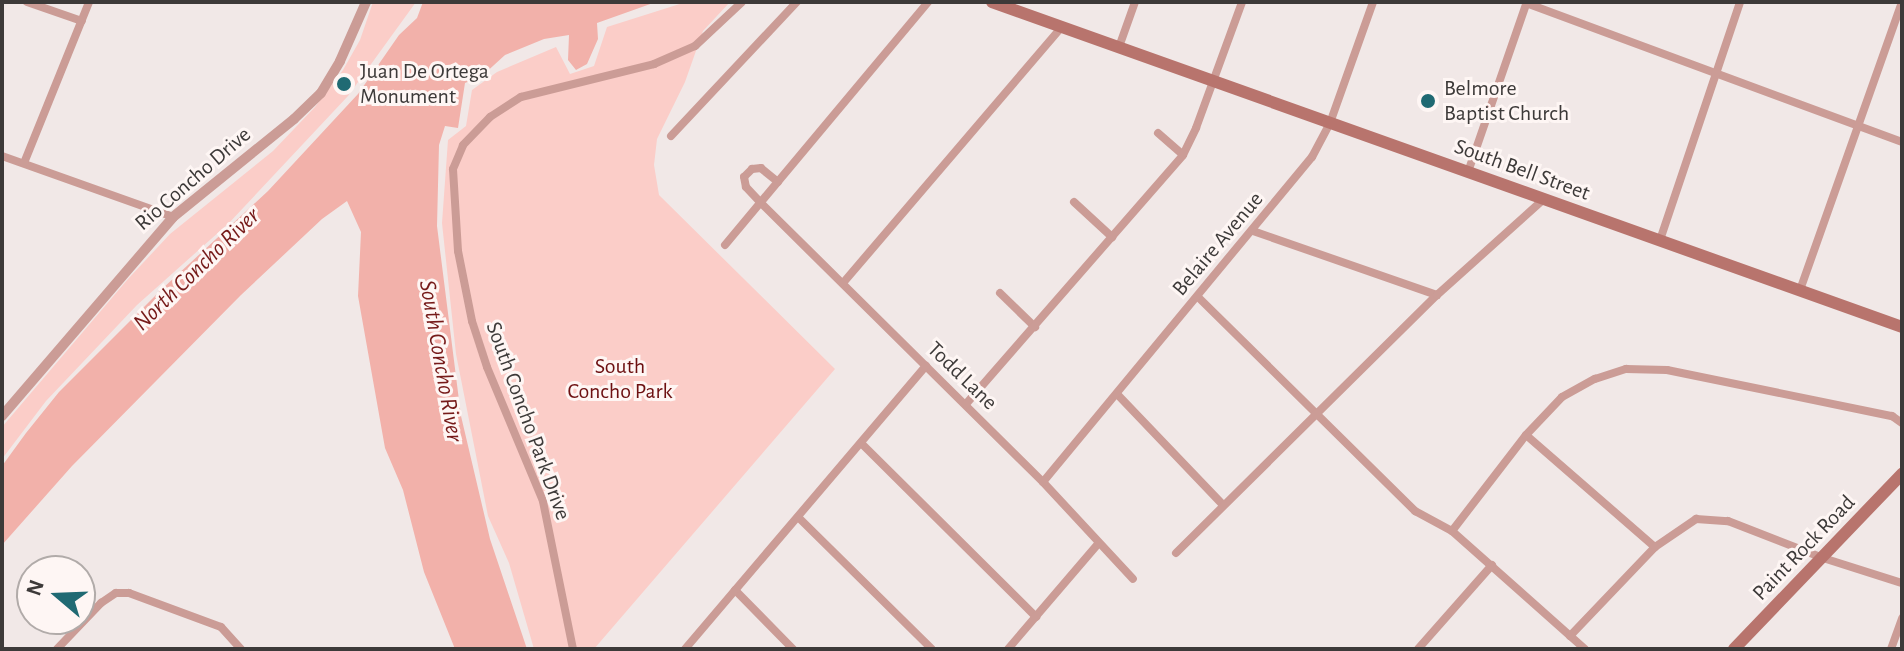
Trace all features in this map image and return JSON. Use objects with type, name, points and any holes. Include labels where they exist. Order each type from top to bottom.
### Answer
[{"type":"main road","name":"South Bell Street","points":[[992,2],[1902,327]]},
{"type":"main road","name":"Paint Rock Road","points":[[1734,649],[1902,474]]},
{"type":"street","points":[[24,163],[89,2]]},
{"type":"street","name":"Rio Concho Drive","points":[[2,416],[173,217],[294,119],[321,93],[340,61],[366,2]]},
{"type":"street","name":"South Concho Park Drive","points":[[573,649],[543,501],[487,367],[472,321],[458,251],[453,169],[463,145],[490,117],[521,97],[654,64],[695,46],[742,2]]},
{"type":"street","points":[[671,136],[797,2]]},
{"type":"street","points":[[725,245],[928,2]]},
{"type":"street","points":[[1119,47],[1135,2]]},
{"type":"street","points":[[966,404],[1183,155],[1242,2]]},
{"type":"street","name":"Belaire Avenue","points":[[1043,482],[1312,157],[1330,123],[1373,2]]},
{"type":"street","points":[[1468,172],[1526,2],[1902,142]]},
{"type":"street","points":[[1660,240],[1740,2]]},
{"type":"street","points":[[1800,290],[1902,2]]},
{"type":"street","points":[[33,3],[82,21]]},
{"type":"street","points":[[843,283],[1062,27]]},
{"type":"street","points":[[1158,133],[1183,155]]},
{"type":"street","points":[[2,156],[173,217]]},
{"type":"street","points":[[761,203],[746,187],[744,177],[752,169],[761,168],[778,182]]},
{"type":"street","points":[[1176,553],[1317,417],[1437,295],[1544,199]]},
{"type":"street","points":[[1074,202],[1112,237]]},
{"type":"street","name":"Todd Lane","points":[[761,203],[966,404],[1133,579]]},
{"type":"street","points":[[1253,231],[1437,295]]},
{"type":"street","points":[[1000,293],[1035,327]]},
{"type":"street","points":[[1198,297],[1415,511],[1452,531],[1579,647]]},
{"type":"street","points":[[685,649],[926,366]]},
{"type":"street","points":[[1452,531],[1526,435],[1562,397],[1595,379],[1626,369],[1667,370],[1892,416],[1902,423]]},
{"type":"street","points":[[1117,394],[1223,505]]},
{"type":"street","points":[[1526,435],[1655,547]]},
{"type":"street","points":[[861,443],[1036,617]]},
{"type":"street","points":[[798,517],[932,649]]},
{"type":"street","points":[[1570,636],[1655,547],[1696,519],[1728,521],[1823,558],[1902,583]]},
{"type":"street","points":[[1008,649],[1098,544]]},
{"type":"street","points":[[1418,649],[1492,565]]},
{"type":"street","points":[[735,590],[793,649]]},
{"type":"street","points":[[57,649],[116,593],[129,593],[221,627],[241,649]]},
{"type":"street","points":[[1891,649],[1902,618]]},
{"type":"green space","points":[[373,2],[416,2],[348,96],[229,223],[137,305],[46,401],[2,459],[2,427],[128,279],[170,234],[273,151],[315,107],[343,70],[360,40]]},
{"type":"green space","name":"South Concho Park","points":[[686,2],[730,2],[703,31],[685,82],[657,139],[654,165],[659,195],[835,369],[594,649],[534,649],[509,563],[488,516],[456,354],[442,223],[448,140],[466,126],[472,90],[497,72],[556,47],[570,74],[594,66],[607,27]]},
{"type":"water","points":[[423,2],[656,2],[597,23],[598,39],[587,64],[576,70],[568,60],[569,35],[544,39],[505,55],[482,76],[465,83],[458,128],[445,126],[439,145],[437,226],[461,416],[490,539],[527,649],[455,649],[424,572],[403,490],[385,448],[358,296],[361,232],[347,201],[322,219],[241,295],[72,466],[2,545],[2,466],[26,433],[59,392],[162,289],[268,191],[358,94],[399,35],[417,18]]},
{"type":"place","name":"Juan De Ortega Monument","points":[[344,84]]},
{"type":"place","name":"Belmore Baptist Church","points":[[1428,101]]},
{"type":"water label","name":"North Concho River","points":[[197,270]]},
{"type":"water label","name":"South Concho River","points":[[440,361]]}]
